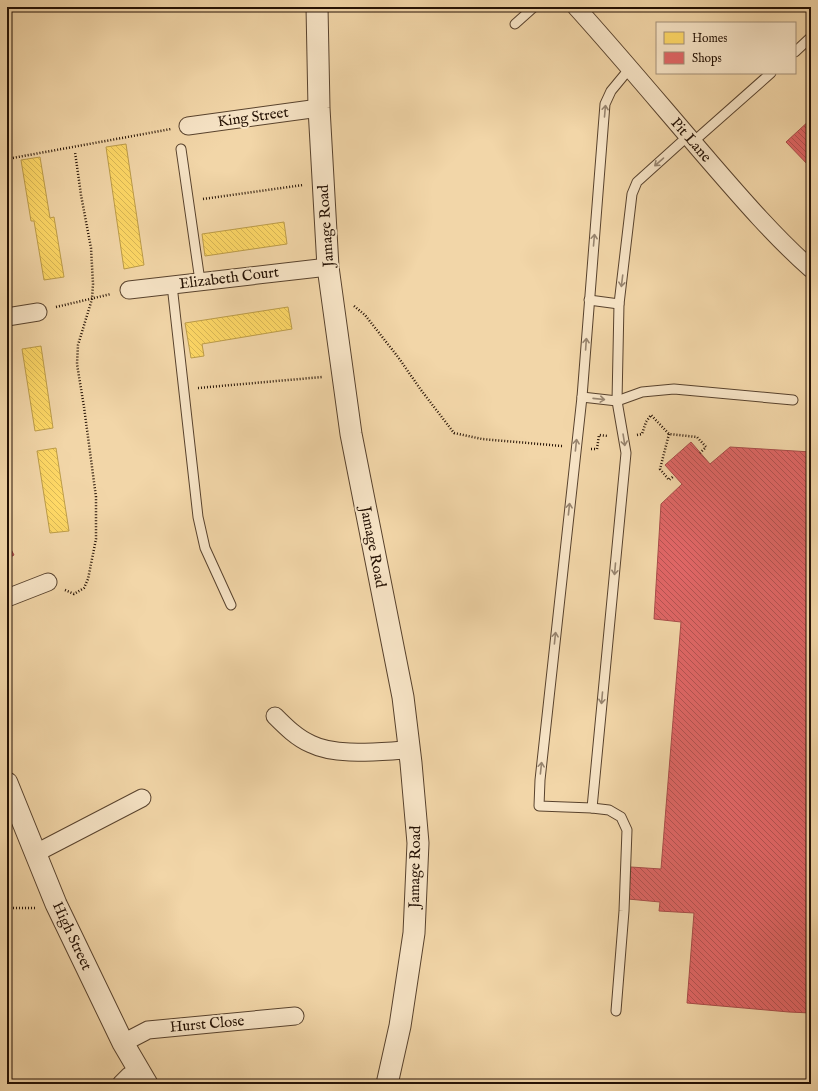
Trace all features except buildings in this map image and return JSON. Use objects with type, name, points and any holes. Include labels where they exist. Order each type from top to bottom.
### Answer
[{"type":"street","name":"Jamage Road","points":[[317,7],[319,108],[330,277],[351,434],[402,697],[418,843],[414,934],[400,1026],[387,1084]]},
{"type":"street","name":"Pit Lane","points":[[576,7],[769,228],[811,269]]},
{"type":"street","name":"King Street","points":[[188,126],[319,108]]},
{"type":"street","name":"Elizabeth Court","points":[[129,290],[200,281],[330,277]]},
{"type":"street","points":[[7,317],[38,312]]},
{"type":"street","points":[[7,598],[48,582]]},
{"type":"street","points":[[275,716],[291,732],[312,745],[334,751],[358,752],[409,750]]},
{"type":"street","name":"High Street","points":[[7,783],[56,904],[123,1043],[143,1077]]},
{"type":"street","points":[[36,853],[142,798]]},
{"type":"street","name":"Hurst Close","points":[[123,1043],[148,1030],[295,1016]]},
{"type":"street","points":[[121,1084],[129,1076],[143,1077]]},
{"type":"lane","points":[[515,24],[534,7]]},
{"type":"lane","points":[[796,51],[811,37]]},
{"type":"lane","points":[[616,1011],[624,911],[627,830],[621,817],[609,810],[539,806],[540,780],[582,397],[606,104],[611,91],[630,68]]},
{"type":"lane","points":[[592,808],[626,453],[617,401],[619,304],[632,194],[637,182],[770,74]]},
{"type":"lane","points":[[181,149],[200,281]]},
{"type":"lane","points":[[172,285],[198,517],[205,548],[231,605]]},
{"type":"lane","points":[[589,300],[619,304]]},
{"type":"lane","points":[[582,397],[617,401],[642,392],[674,389],[793,400]]},
{"type":"path","points":[[7,158],[188,126]]},
{"type":"path","points":[[48,582],[74,594],[84,588],[88,579],[96,539],[96,497],[77,364],[78,345],[92,299],[93,284],[91,248],[75,152]]},
{"type":"path","points":[[188,202],[323,182]]},
{"type":"path","points":[[330,277],[365,315],[454,433],[482,439],[597,449],[599,435],[623,438],[642,434],[646,422],[651,415],[669,434],[697,437],[706,447],[700,453]]},
{"type":"path","points":[[38,312],[129,290]]},
{"type":"path","points":[[183,389],[343,375]]},
{"type":"path","points":[[669,434],[660,469],[669,480],[674,476]]},
{"type":"path","points":[[7,908],[31,909],[56,904]]}]
